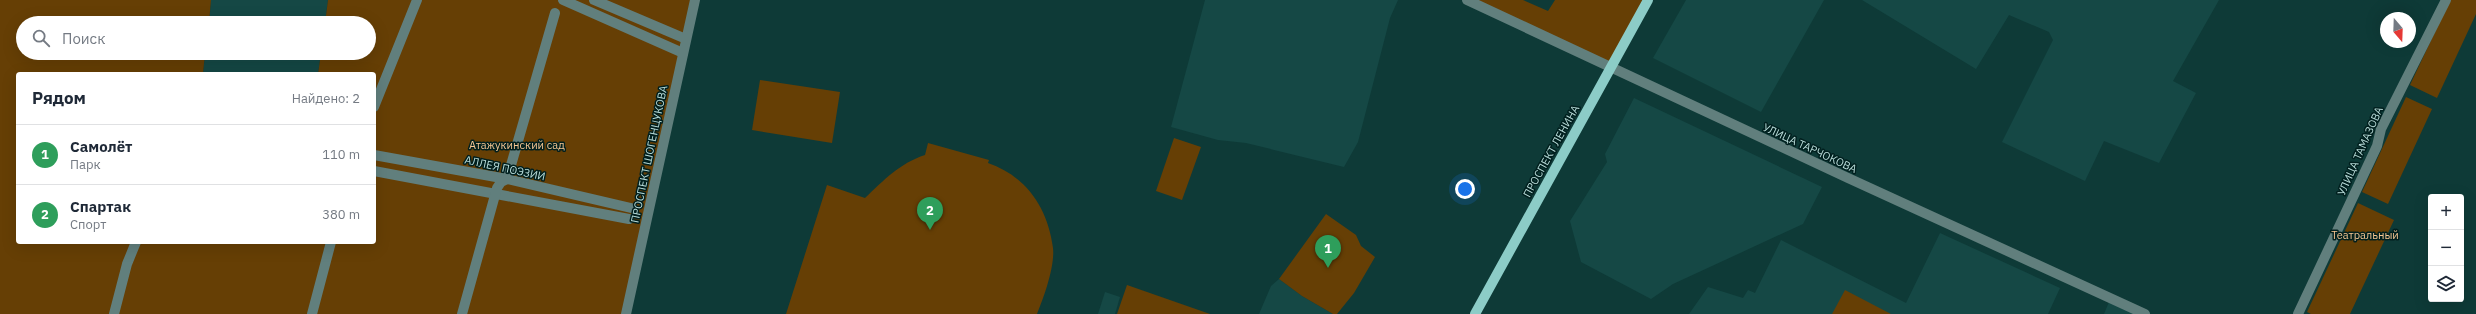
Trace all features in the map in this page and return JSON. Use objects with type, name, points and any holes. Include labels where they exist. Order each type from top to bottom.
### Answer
[{"type":"main road","name":"ПРОСПЕКТ ЛЕНИНА","points":[[1475,314],[1648,0]]},
{"type":"street","points":[[376,102],[417,0]]},
{"type":"street","points":[[563,0],[683,53]]},
{"type":"street","points":[[594,0],[686,39]]},
{"type":"street","name":"ПРОСПЕКТ ШОГЕНЦУКОВА","points":[[626,314],[695,0]]},
{"type":"street","name":"УЛИЦА ТАРЧОКОВА","points":[[1467,0],[2145,314]]},
{"type":"street","name":"УЛИЦА ТАМАЗОВА","points":[[2298,314],[2377,146],[2382,130],[2446,0]]},
{"type":"street","points":[[462,314],[501,182],[507,179],[555,13]]},
{"type":"street","name":"АЛЛЕЯ ПОЭЗИИ","points":[[376,155],[507,179],[631,208]]},
{"type":"street","points":[[376,171],[629,219]]},
{"type":"street","points":[[114,314],[126,264],[135,244]]},
{"type":"street","points":[[312,314],[330,244]]},
{"type":"shaded area","points":[[211,0],[328,0],[326,16],[210,16]]},
{"type":"shaded area","points":[[1205,0],[1398,0],[1390,18],[1358,142],[1344,167],[1246,143],[1218,140],[1171,127]]},
{"type":"shaded area","points":[[1686,0],[1824,0],[1761,112],[1653,58]]},
{"type":"shaded area","points":[[1862,0],[2219,0],[2173,81],[2196,93],[2159,163],[2104,141],[2085,181],[2002,142],[2053,40],[2049,32],[2009,15],[1976,69]]},
{"type":"shaded area","points":[[204,60],[320,60],[318,72],[203,72]]},
{"type":"shaded area","points":[[1634,98],[1822,187],[1803,224],[1673,284],[1651,299],[1581,262],[1570,221],[1607,162],[1605,154]]},
{"type":"shaded area","points":[[1940,233],[2060,288],[2048,314],[1689,314],[1708,287],[1743,298],[1748,290],[1755,293],[1781,240],[1906,303]]},
{"type":"shaded area","points":[[1279,279],[1302,296],[1333,314],[1259,314],[1271,286]]},
{"type":"shaded area","points":[[1105,292],[1120,297],[1115,314],[1098,314]]},
{"type":"shaded area","points":[[2109,302],[2135,314],[2104,314]]},
{"type":"green space","name":"Атажукинский сад","points":[[0,0],[211,0],[210,16],[16,16],[16,60],[204,60],[203,72],[16,72],[16,244],[376,244],[376,72],[318,72],[320,60],[376,60],[376,16],[326,16],[328,0],[695,0],[626,314],[0,314]]},
{"type":"green space","points":[[1467,0],[1523,0],[1548,11],[1555,0],[1648,0],[1611,67]]},
{"type":"green space","points":[[2450,0],[2476,0],[2476,14],[2437,98],[2410,85]]},
{"type":"green space","points":[[760,80],[840,92],[832,143],[752,130]]},
{"type":"green space","name":"Театральный","points":[[2406,97],[2432,109],[2388,204],[2362,192]]},
{"type":"green space","points":[[1174,138],[1201,147],[1182,200],[1156,191]]},
{"type":"green space","points":[[928,143],[989,160],[988,163],[1013,176],[1033,195],[1046,220],[1053,248],[1051,272],[1037,314],[786,314],[827,185],[865,198],[900,167],[925,155]]},
{"type":"green space","name":"Театральный","points":[[2358,203],[2394,220],[2350,314],[2311,314],[2307,312]]},
{"type":"green space","points":[[1326,214],[1356,235],[1361,246],[1375,257],[1354,293],[1337,314],[1333,314],[1302,296],[1279,279]]},
{"type":"green space","points":[[1127,285],[1210,314],[1117,314]]},
{"type":"green space","points":[[1845,290],[1891,314],[1832,314]]},
{"type":"place","name":"Спартак","points":[[930,230]]},
{"type":"place","name":"Самолёт","points":[[1328,268]]}]
